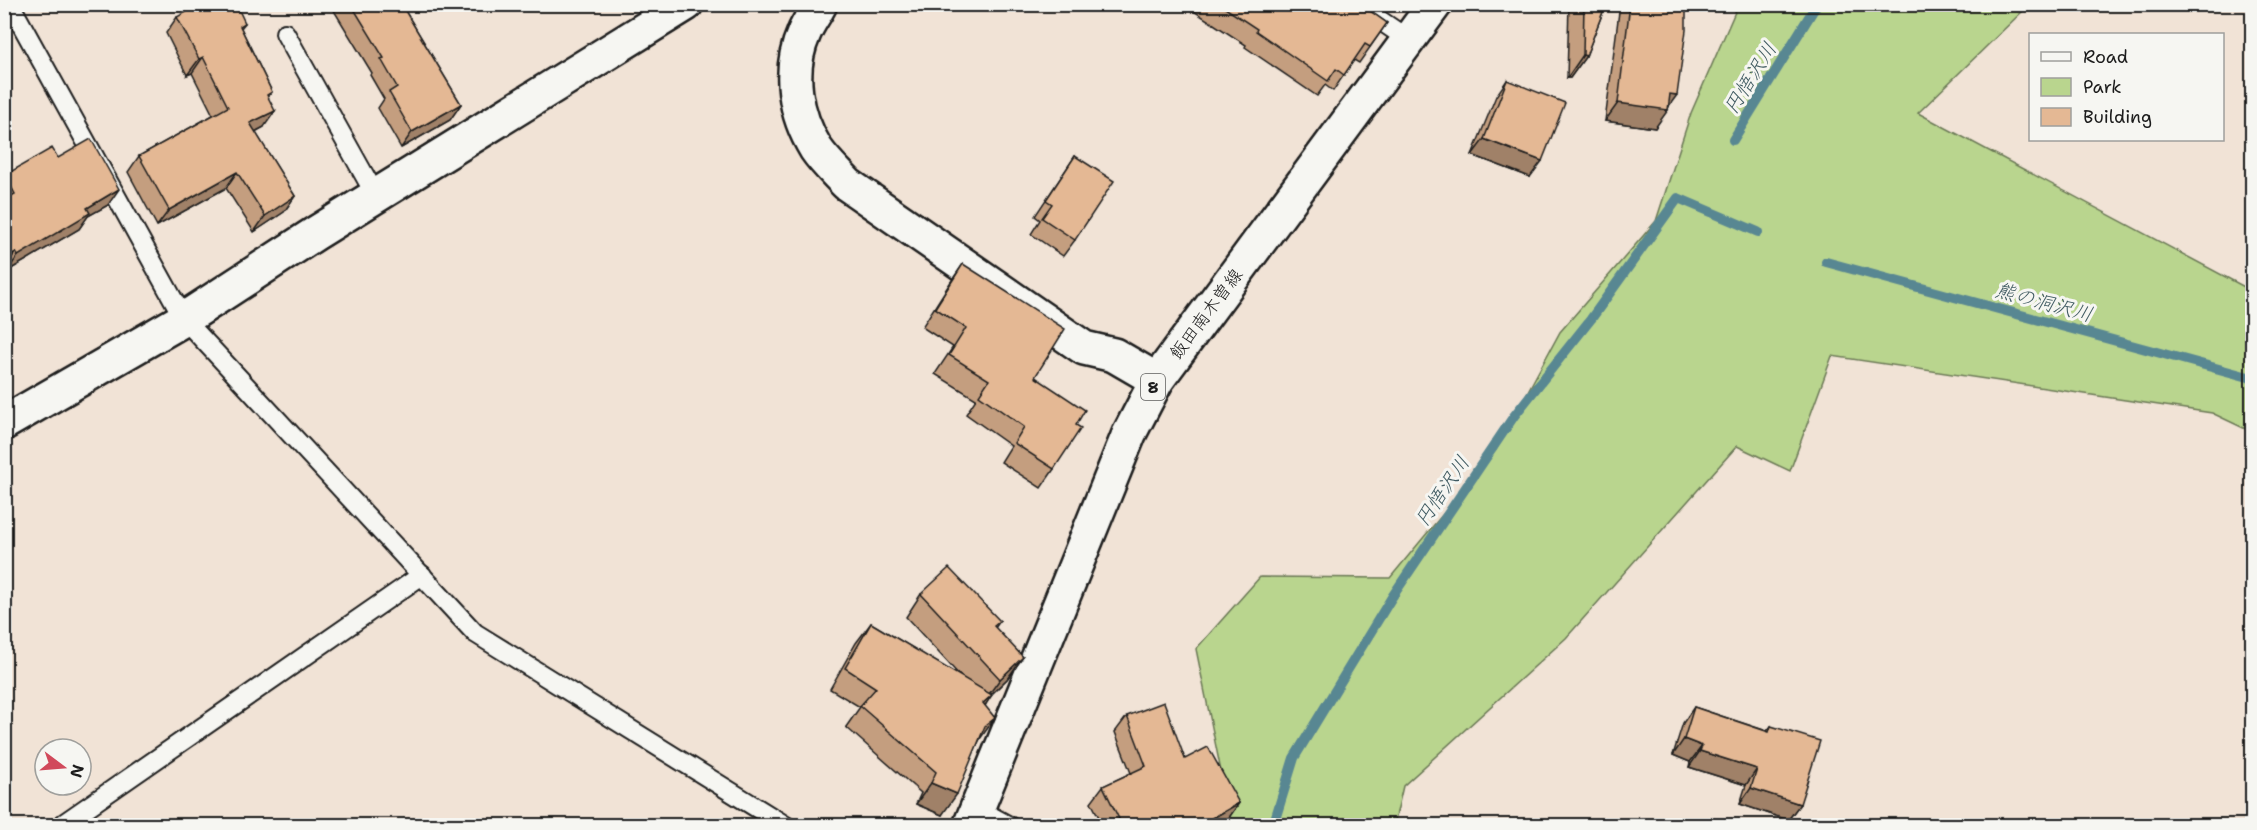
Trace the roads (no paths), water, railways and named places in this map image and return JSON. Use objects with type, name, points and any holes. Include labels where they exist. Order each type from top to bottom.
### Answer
[{"type":"street","points":[[4,423],[184,319],[376,196],[686,4]]},
{"type":"street","points":[[820,4],[803,34],[795,63],[795,87],[800,118],[817,150],[847,184],[1084,348],[1114,356],[1157,380]]},
{"type":"street","name":"飯田南木曽線","points":[[973,817],[1129,434],[1157,380],[1435,4]]},
{"type":"lane","points":[[10,4],[184,319],[475,633],[786,825]]},
{"type":"lane","points":[[1356,4],[1409,40]]},
{"type":"lane","points":[[285,33],[376,196]]},
{"type":"lane","points":[[60,825],[422,575]]},
{"type":"lane","points":[[973,817],[1009,825]]},
{"type":"waterway","name":"円悟沢川","points":[[1733,140],[1817,4]]},
{"type":"waterway","name":"円悟沢川","points":[[1273,826],[1294,758],[1392,597],[1514,416],[1591,319],[1678,198],[1758,232]]},
{"type":"waterway","name":"熊の洞沢川","points":[[1826,262],[2252,378]]}]
